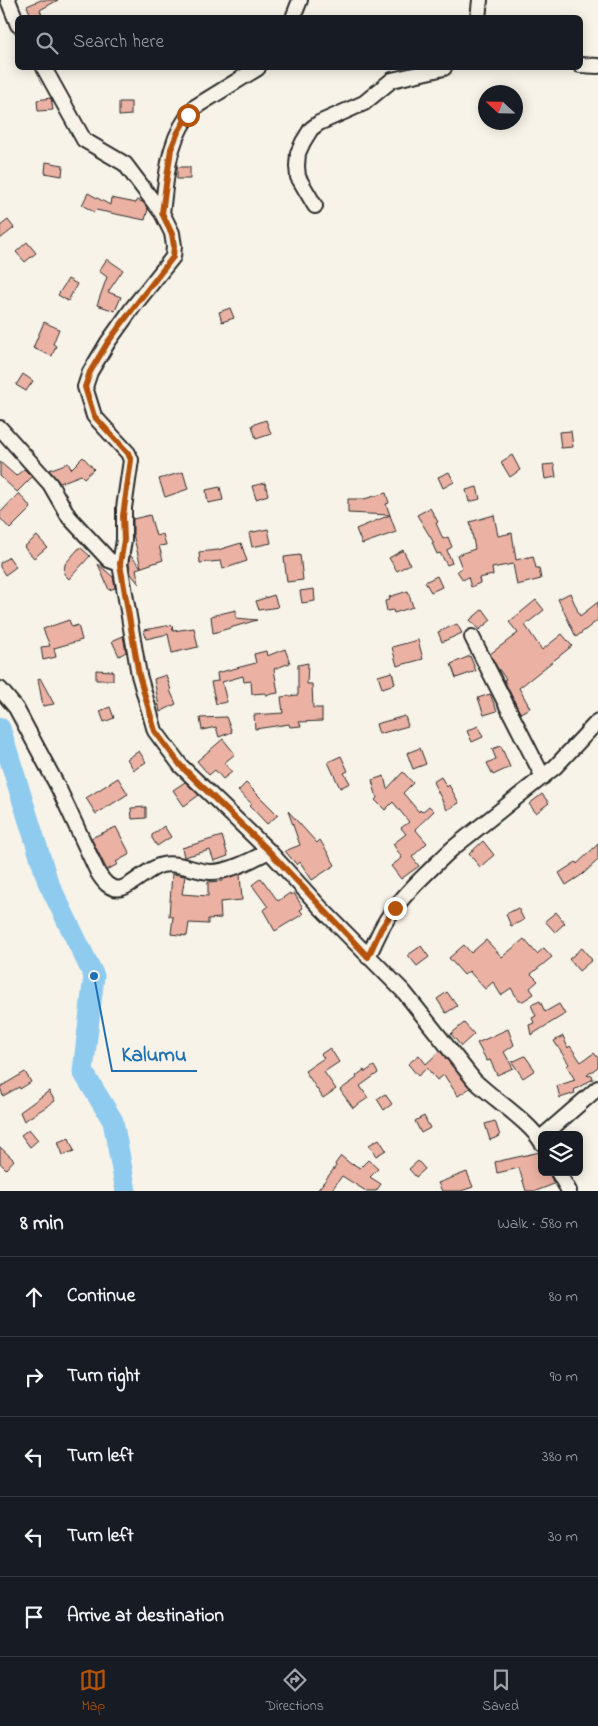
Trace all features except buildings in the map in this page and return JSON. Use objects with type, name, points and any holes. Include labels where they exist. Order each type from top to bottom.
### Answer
[{"type":"street","points":[[8,0],[15,18]]},
{"type":"street","points":[[293,15],[300,0]]},
{"type":"street","points":[[478,15],[480,0]]},
{"type":"street","points":[[583,65],[598,66]]},
{"type":"street","points":[[45,70],[84,140],[125,164],[162,213],[172,234],[174,246],[173,257],[108,342],[90,372],[85,387],[94,416],[128,453],[131,460],[123,516],[124,540],[120,564],[139,675],[155,731],[181,766],[269,851],[420,1010],[474,1080],[538,1135]]},
{"type":"street","points":[[162,213],[171,149],[188,115],[195,107],[255,70]]},
{"type":"street","points":[[315,206],[298,177],[297,166],[298,153],[302,142],[311,129],[364,103],[392,80],[435,70]]},
{"type":"street","points":[[0,428],[50,484],[69,517],[109,560],[120,564]]},
{"type":"street","points":[[472,637],[543,777]]},
{"type":"street","points":[[0,689],[16,708],[58,787],[98,873],[104,882],[111,887],[122,888],[161,865],[169,864],[211,872],[249,861],[269,851]]},
{"type":"street","points":[[368,957],[381,929],[395,908],[439,861],[555,767],[596,728]]},
{"type":"street","points":[[550,1131],[598,1088]]},
{"type":"street","points":[[560,1176],[569,1191]]},
{"type":"waterway","points":[[0,728],[48,882],[94,976],[83,1072],[113,1121],[126,1191]]},
{"type":"place","name":"Kalumu","points":[[94,976]]},
{"type":"route","points":[[188,115],[171,149],[162,213],[172,234],[173,257],[108,342],[90,372],[85,387],[94,416],[128,453],[131,460],[123,516],[124,540],[120,564],[139,675],[155,731],[181,766],[269,851],[368,957],[381,929],[395,908]]}]
